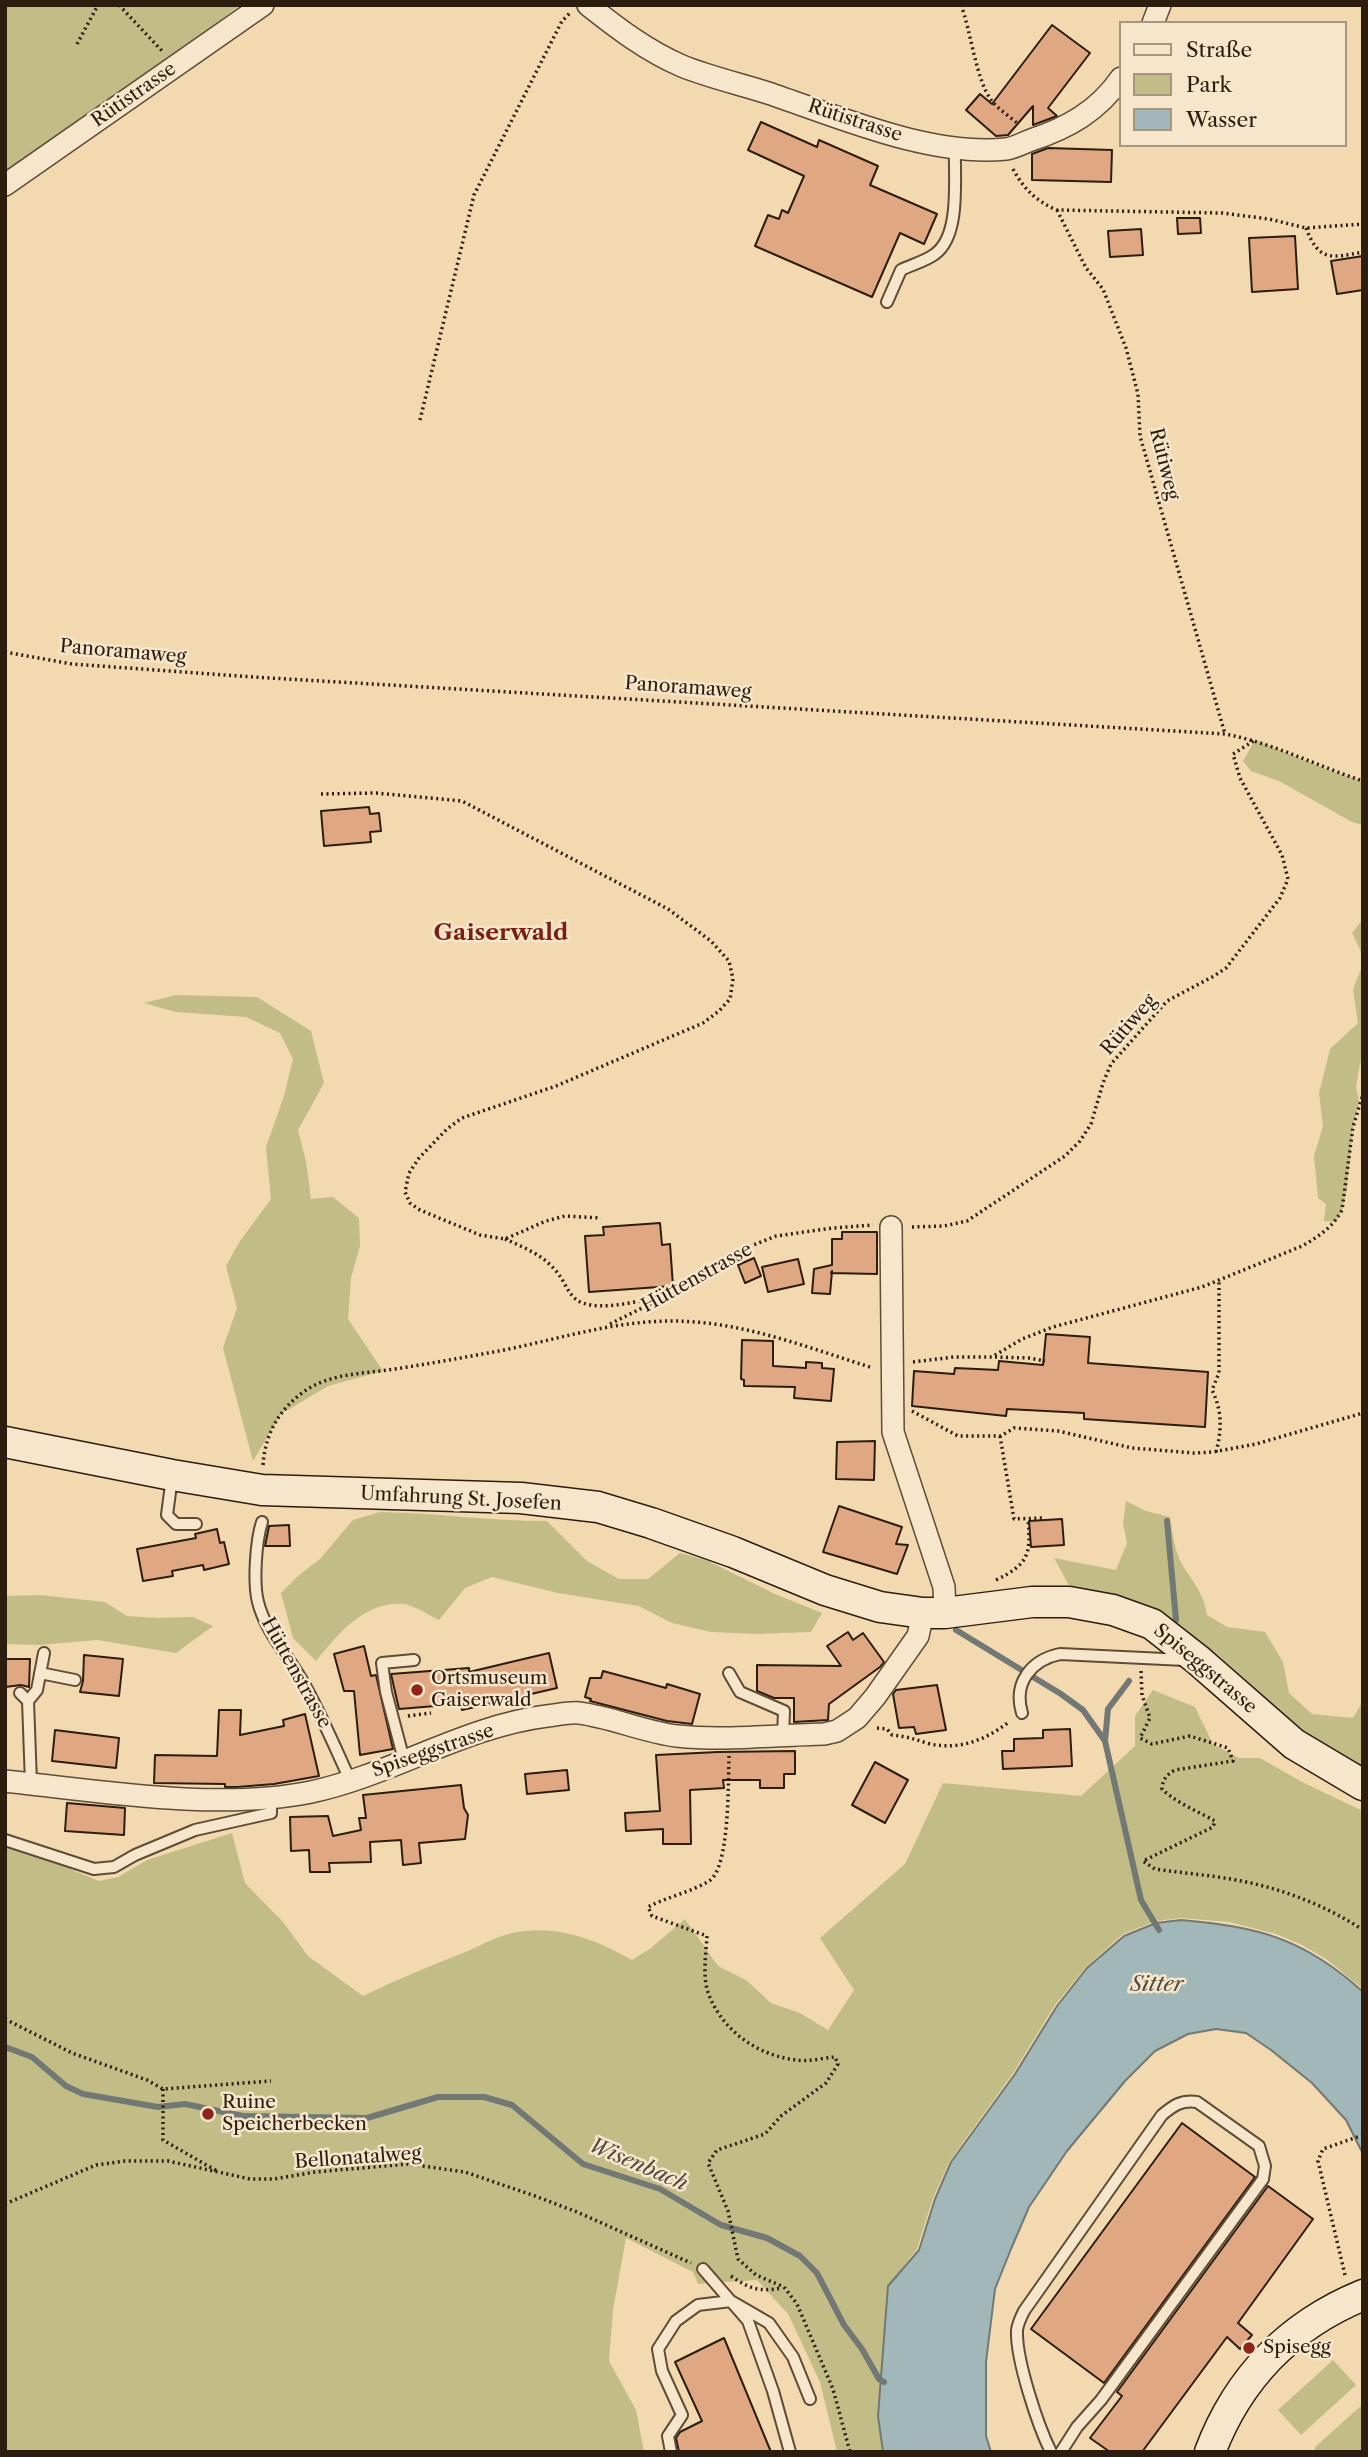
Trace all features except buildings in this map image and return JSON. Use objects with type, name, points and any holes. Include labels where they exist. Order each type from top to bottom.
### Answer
[{"type":"street","name":"Rütistrasse","points":[[5,185],[263,5]]},
{"type":"street","name":"Rütistrasse","points":[[588,5],[626,35],[682,66],[840,118],[922,143],[955,150],[1008,149],[1035,139],[1084,117],[1113,90],[1120,80]]},
{"type":"street","points":[[891,1227],[893,1432],[944,1587],[934,1613]]},
{"type":"street","name":"Umfahrung St. Josefen","points":[[5,1442],[261,1490],[521,1498],[598,1507],[651,1522],[721,1547],[825,1590],[880,1607],[934,1613]]},
{"type":"street","name":"Spiseggstrasse","points":[[5,1781],[174,1797],[271,1797],[311,1792],[486,1731],[543,1717],[577,1713],[673,1735],[730,1737],[824,1734],[837,1731],[857,1718],[934,1613],[1032,1602],[1069,1602],[1113,1609],[1152,1624],[1198,1660],[1294,1744],[1363,1785]]},
{"type":"street","points":[[1210,2452],[1229,2409],[1250,2377],[1271,2354],[1313,2319],[1356,2292]]},
{"type":"lane","points":[[887,302],[901,270],[934,256],[950,232],[955,202],[955,150]]},
{"type":"lane","points":[[172,1475],[167,1515],[176,1524],[196,1524]]},
{"type":"lane","name":"Hüttenstrasse","points":[[262,1522],[256,1541],[257,1601],[269,1628],[303,1681],[350,1780]]},
{"type":"lane","points":[[31,1783],[24,1697],[37,1690],[44,1653]]},
{"type":"lane","points":[[1019,1715],[1019,1692],[1023,1681],[1034,1665],[1045,1657],[1060,1654],[1198,1660]]},
{"type":"lane","points":[[404,1760],[386,1692],[382,1663],[414,1660]]},
{"type":"lane","points":[[40,1673],[75,1680]]},
{"type":"lane","points":[[729,1673],[740,1692],[784,1711],[783,1735]]},
{"type":"lane","points":[[5,1840],[94,1869],[114,1867],[135,1855],[195,1830],[271,1813],[271,1797]]},
{"type":"lane","points":[[1051,2452],[1041,2431],[1020,2355],[1017,2329],[1024,2311],[1162,2115],[1174,2105],[1186,2101],[1197,2102],[1259,2146],[1264,2156],[1264,2179],[1061,2452]]},
{"type":"lane","points":[[699,2264],[748,2321],[773,2392],[790,2452]]},
{"type":"lane","points":[[671,2452],[668,2436],[682,2415],[662,2371],[658,2349],[676,2321],[698,2305],[730,2301],[769,2323],[793,2357],[810,2399]]},
{"type":"path","points":[[77,44],[98,5]]},
{"type":"path","points":[[118,5],[176,65]]},
{"type":"path","points":[[420,420],[474,195],[562,21],[579,5]]},
{"type":"path","points":[[961,5],[977,65],[991,100],[1035,139]]},
{"type":"path","points":[[1008,149],[1019,181],[1044,205],[1057,210],[1222,214],[1269,219],[1306,228],[1363,224]]},
{"type":"path","name":"Rütiweg","points":[[1057,210],[1086,268],[1103,289],[1126,348],[1138,394],[1140,436],[1226,734]]},
{"type":"path","points":[[1306,228],[1313,245],[1320,253],[1334,257],[1363,252]]},
{"type":"path","name":"Panoramaweg","points":[[5,652],[72,664],[253,677],[1226,734],[1255,740],[1363,781]]},
{"type":"path","name":"Rütiweg","points":[[891,1227],[944,1226],[967,1221],[1065,1156],[1080,1141],[1091,1124],[1111,1063],[1167,1001],[1226,968],[1280,898],[1288,879],[1282,855],[1240,778],[1233,754],[1255,740]]},
{"type":"path","points":[[321,794],[376,793],[462,802],[668,909],[710,941],[729,961],[733,979],[730,999],[703,1023],[556,1086],[462,1118],[447,1129],[419,1158],[409,1173],[405,1192],[410,1203],[420,1210],[480,1235],[505,1239],[535,1253],[555,1269],[570,1296],[583,1303],[599,1306],[669,1296]]},
{"type":"path","points":[[992,1357],[1022,1339],[1053,1328],[1161,1300],[1219,1280],[1302,1246],[1336,1222],[1344,1202],[1353,1127],[1363,1094]]},
{"type":"path","points":[[505,1239],[546,1221],[565,1216],[601,1218]]},
{"type":"path","name":"Hüttenstrasse","points":[[608,1325],[669,1296],[741,1250],[775,1236],[864,1224],[891,1227]]},
{"type":"path","points":[[1216,1452],[1220,1437],[1219,1404],[1212,1390],[1219,1373],[1219,1280]]},
{"type":"path","name":"Hüttenstrasse","points":[[261,1490],[264,1449],[277,1416],[303,1392],[336,1377],[491,1353],[608,1325],[677,1321],[735,1328],[780,1339],[891,1374]]},
{"type":"path","points":[[891,1374],[897,1365],[954,1357],[1029,1358],[1045,1361]]},
{"type":"path","points":[[892,1398],[934,1425],[958,1436],[1000,1436],[1014,1428],[1058,1431],[1132,1448],[1194,1453],[1216,1452],[1256,1444],[1363,1413]]},
{"type":"path","points":[[1000,1436],[1014,1519],[1043,1518]]},
{"type":"path","points":[[988,1583],[1023,1564],[1030,1543],[1028,1519]]},
{"type":"path","points":[[1143,1658],[1142,1695],[1150,1718],[1140,1738],[1152,1744],[1190,1736],[1228,1748],[1233,1761],[1175,1770],[1168,1774],[1163,1780],[1162,1790],[1171,1798],[1216,1821],[1213,1827],[1143,1861],[1155,1869],[1237,1880],[1289,1894],[1334,1912],[1363,1930]]},
{"type":"path","points":[[408,1716],[431,1713]]},
{"type":"path","points":[[869,1727],[887,1729],[892,1735],[931,1744],[955,1746],[976,1742],[993,1734],[1019,1715]]},
{"type":"path","points":[[730,1737],[725,1841],[718,1872],[710,1881],[648,1907],[652,1916],[707,1936],[705,1977],[708,1994],[727,2025],[737,2035],[760,2050],[797,2060],[835,2057],[838,2064],[826,2083],[781,2116],[765,2134],[717,2150],[708,2163],[728,2211],[738,2259],[756,2275],[784,2287],[797,2304],[833,2389],[850,2452]]},
{"type":"path","points":[[5,2019],[72,2053],[147,2080],[163,2089],[271,2081]]},
{"type":"path","points":[[163,2089],[163,2140],[225,2175]]},
{"type":"path","points":[[1356,2292],[1318,2161],[1323,2149],[1363,2135]]},
{"type":"path","name":"Bellonatalweg","points":[[5,2204],[96,2165],[125,2161],[168,2161],[250,2179],[274,2179],[315,2172],[408,2164],[465,2172],[578,2212],[699,2264]]},
{"type":"path","points":[[687,2261],[699,2264]]},
{"type":"path","points":[[728,2274],[744,2285],[762,2291],[784,2287]]},
{"type":"green space","points":[[5,5],[240,5],[5,186]]},
{"type":"green space","points":[[1255,740],[1363,781],[1363,825],[1352,822],[1279,781],[1251,771],[1243,761]]},
{"type":"green space","points":[[1363,919],[1363,956],[1352,933]]},
{"type":"green space","points":[[1363,964],[1363,1062],[1360,1063],[1356,1087],[1359,1102],[1353,1127],[1347,1188],[1336,1222],[1324,1221],[1326,1204],[1318,1198],[1314,1156],[1323,1126],[1319,1093],[1330,1049],[1358,1023],[1353,989]]},
{"type":"green space","points":[[176,995],[257,997],[311,1031],[324,1083],[298,1130],[306,1161],[311,1199],[333,1197],[359,1218],[360,1246],[351,1278],[348,1319],[383,1371],[328,1386],[281,1414],[253,1461],[223,1348],[237,1308],[226,1266],[240,1241],[271,1199],[266,1147],[284,1096],[293,1059],[280,1033],[246,1017],[176,1012],[144,1003]]},
{"type":"green space","points":[[1126,1501],[1146,1511],[1170,1517],[1178,1554],[1201,1595],[1207,1615],[1227,1627],[1265,1632],[1283,1662],[1289,1693],[1312,1714],[1353,1718],[1363,1701],[1363,1766],[1310,1736],[1218,1655],[1170,1619],[1125,1598],[1071,1589],[1054,1558],[1116,1570],[1127,1543],[1123,1523]]},
{"type":"green space","points":[[380,1512],[547,1521],[587,1561],[619,1579],[648,1579],[680,1553],[706,1560],[775,1594],[822,1613],[811,1632],[711,1632],[672,1623],[639,1606],[558,1593],[492,1577],[465,1588],[439,1620],[404,1604],[390,1604],[365,1613],[343,1630],[316,1661],[293,1638],[281,1593],[320,1559],[353,1520]]},
{"type":"green space","points":[[40,1595],[105,1602],[127,1616],[193,1617],[213,1626],[176,1653],[97,1640],[39,1645],[5,1644],[5,1596]]},
{"type":"green space","points":[[1153,1690],[1195,1707],[1213,1744],[1239,1758],[1260,1758],[1363,1811],[1363,1989],[1326,1959],[1276,1934],[1229,1922],[1181,1918],[1156,1921],[1123,1934],[1086,1967],[1055,2005],[1013,2073],[949,2162],[933,2198],[917,2249],[888,2286],[878,2416],[882,2452],[837,2452],[820,2382],[788,2314],[757,2280],[698,2284],[693,2272],[626,2238],[613,2310],[609,2361],[636,2410],[644,2452],[5,2452],[5,1838],[41,1846],[72,1870],[99,1881],[118,1877],[147,1860],[232,1833],[245,1883],[283,1922],[308,1956],[363,1996],[497,1938],[525,1931],[557,1932],[587,1939],[632,1960],[651,1948],[685,1919],[718,1966],[746,1980],[771,2003],[800,2013],[828,2030],[854,1990],[820,1938],[905,1864],[943,1783],[1081,1796],[1135,1746],[1135,1716]]},
{"type":"green space","points":[[1333,2360],[1356,2385],[1301,2435],[1278,2410]]},
{"type":"green space","points":[[1363,2404],[1363,2451],[1317,2452],[1314,2448]]},
{"type":"water","name":"Sitter","points":[[1181,1920],[1234,1927],[1279,1938],[1321,1959],[1363,1992],[1363,2154],[1346,2120],[1312,2083],[1246,2033],[1216,2029],[1188,2034],[1155,2051],[1125,2081],[1067,2151],[1029,2207],[1011,2249],[995,2289],[986,2362],[986,2436],[991,2452],[883,2452],[878,2416],[888,2286],[919,2250],[935,2199],[951,2162],[1015,2074],[1057,2006],[1087,1968],[1124,1936],[1156,1923]]},
{"type":"waterway","points":[[1167,1521],[1176,1620]]},
{"type":"waterway","points":[[956,1630],[1083,1710],[1105,1741],[1141,1900],[1159,1930]]},
{"type":"waterway","points":[[1105,1741],[1108,1709],[1129,1681]]},
{"type":"waterway","name":"Wisenbach","points":[[5,2047],[32,2057],[66,2086],[83,2094],[158,2107],[185,2104],[243,2116],[367,2118],[438,2097],[484,2097],[512,2105],[583,2164],[660,2189],[721,2225],[767,2238],[800,2256],[817,2273],[844,2325],[879,2379],[884,2382]]},
{"type":"place","name":"Ortsmuseum Gaiserwald","points":[[417,1690]]},
{"type":"place","name":"Ruine Speicherbecken","points":[[208,2114]]},
{"type":"place","name":"Spisegg","points":[[1249,2348]]},
{"type":"district","name":"Gaiserwald","points":[[501,933]]}]
